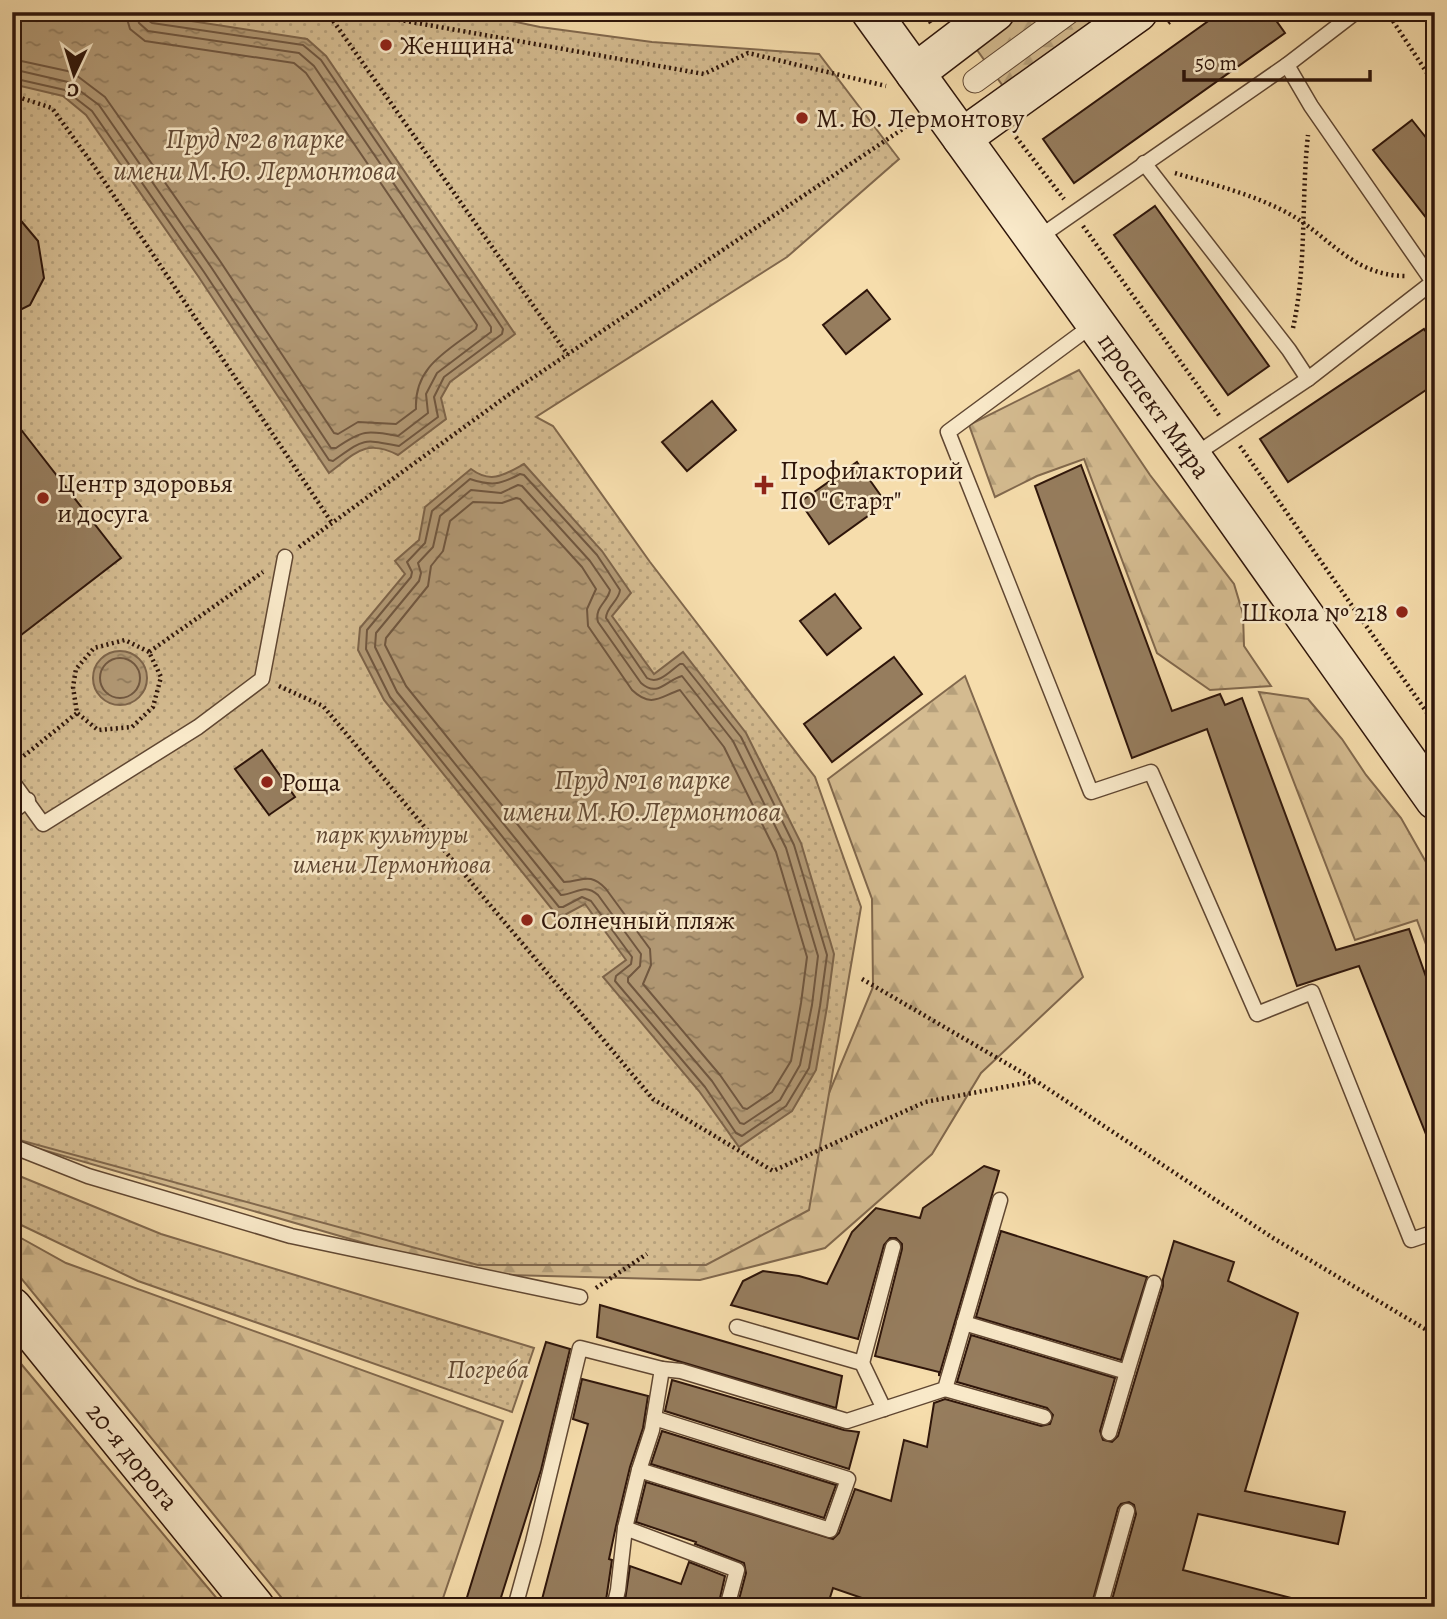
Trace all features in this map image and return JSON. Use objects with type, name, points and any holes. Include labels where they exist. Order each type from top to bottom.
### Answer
[{"type":"main road","name":"проспект Мира","points":[[871,12],[904,81],[938,106],[962,138],[1435,800]]},
{"type":"main road","points":[[904,81],[996,12]]},
{"type":"main road","points":[[962,138],[1138,12]]},
{"type":"main road","name":"20-я дорога","points":[[12,1307],[255,1607]]},
{"type":"street","points":[[975,81],[1069,12]]},
{"type":"lane","points":[[1330,12],[1339,25]]},
{"type":"lane","points":[[1035,240],[1287,65],[1356,12]]},
{"type":"lane","points":[[1192,457],[1308,380],[1433,282],[1311,106],[1287,65]]},
{"type":"lane","points":[[1144,163],[1289,350],[1308,380]]},
{"type":"lane","points":[[1095,323],[948,432],[1091,792],[1151,772],[1257,1014],[1312,992],[1411,1240],[1435,1232]]},
{"type":"lane","points":[[12,781],[43,824],[198,727],[262,679],[285,556]]},
{"type":"lane","points":[[12,812],[28,800]]},
{"type":"lane","points":[[12,1146],[88,1176],[292,1236],[580,1297]]},
{"type":"lane","points":[[945,1389],[1000,1200]]},
{"type":"lane","points":[[884,1409],[862,1363],[893,1247]]},
{"type":"lane","points":[[1109,1433],[1154,1283]]},
{"type":"lane","points":[[964,1323],[1127,1372]]},
{"type":"lane","points":[[737,1327],[862,1363]]},
{"type":"lane","points":[[515,1607],[580,1348],[662,1369],[681,1371],[847,1421],[945,1389],[1044,1417]]},
{"type":"lane","points":[[614,1607],[625,1528],[654,1418],[662,1369]]},
{"type":"lane","points":[[639,1470],[830,1530],[848,1479],[654,1418]]},
{"type":"lane","points":[[1100,1607],[1127,1511]]},
{"type":"lane","points":[[625,1528],[737,1570],[727,1607]]},
{"type":"path","points":[[327,12],[568,355]]},
{"type":"path","points":[[355,12],[704,74],[748,53],[904,81]]},
{"type":"path","points":[[1387,12],[1435,85]]},
{"type":"path","points":[[12,95],[51,108],[96,169],[332,523]]},
{"type":"path","points":[[149,652],[522,385],[938,106]]},
{"type":"path","points":[[1289,350],[1301,295],[1305,161],[1311,106]]},
{"type":"path","points":[[1144,163],[1246,195],[1282,210],[1304,223],[1335,250],[1362,267],[1392,276],[1429,276]]},
{"type":"path","points":[[125,640],[149,652],[161,677],[153,707],[132,727],[98,730],[78,713],[73,687],[76,668],[94,648],[125,640]]},
{"type":"path","points":[[262,679],[323,706],[653,1099],[773,1171],[925,1102],[1036,1081]]},
{"type":"path","points":[[12,765],[78,713]]},
{"type":"path","points":[[862,979],[1036,1081],[1273,1238],[1435,1335]]},
{"type":"path","points":[[580,1297],[614,1278],[648,1254]]},
{"type":"green space","name":"парк культуры имени Лермонтова","points":[[12,12],[469,12],[540,27],[652,42],[819,54],[899,159],[787,257],[536,417],[553,426],[650,562],[815,777],[861,907],[809,1210],[706,1265],[478,1265],[12,1138]]},
{"type":"green space","points":[[1015,12],[1106,12],[1003,86],[972,43]]},
{"type":"green space","points":[[1079,370],[1150,475],[1234,584],[1243,614],[1244,646],[1271,686],[1210,690],[1157,653],[1084,459],[1037,476],[995,497],[969,425]]},
{"type":"green space","points":[[965,676],[1083,977],[981,1073],[932,1154],[825,1248],[700,1280],[471,1274],[12,1141],[12,839],[822,1110],[873,987],[872,899],[828,779]]},
{"type":"green space","points":[[1259,692],[1308,699],[1342,739],[1366,775],[1401,818],[1435,878],[1435,969],[1417,920],[1355,940]]},
{"type":"green space","name":"Погреба","points":[[12,1173],[161,1234],[534,1348],[512,1412],[138,1281],[12,1220]]},
{"type":"green space","points":[[12,1233],[66,1263],[503,1421],[440,1607],[289,1607],[12,1267]]},
{"type":"green space","points":[[12,1353],[224,1607],[12,1607]]},
{"type":"water","name":"Пруд №2 в парке имени М.Ю. Лермонтова","points":[[12,12],[133,12],[307,39],[326,56],[515,334],[450,382],[441,398],[446,419],[398,455],[377,448],[361,450],[329,473],[198,276],[86,115],[63,96],[12,84]]},
{"type":"water","name":"Пруд №1 в парке имени М.Ю.Лермонтова","points":[[524,464],[602,551],[631,593],[612,616],[654,674],[683,652],[746,733],[801,843],[834,954],[816,1070],[792,1111],[739,1147],[699,1091],[603,977],[626,960],[585,904],[559,918],[384,700],[358,650],[360,628],[405,574],[395,561],[419,540],[425,507],[471,469],[491,477]]},
{"type":"water","points":[[120,651],[139,659],[147,678],[139,697],[120,705],[101,697],[93,678],[101,659]]},
{"type":"building","points":[[1221,12],[1270,12],[1285,33],[1074,183],[1043,139]]},
{"type":"building","points":[[1412,120],[1435,149],[1435,229],[1373,150]]},
{"type":"building","points":[[1155,206],[1269,366],[1228,395],[1114,235]]},
{"type":"building","points":[[12,210],[38,241],[44,278],[30,305],[12,314]]},
{"type":"building","points":[[867,290],[890,319],[846,354],[823,325]]},
{"type":"building","points":[[1424,329],[1435,345],[1435,384],[1288,482],[1260,439]]},
{"type":"building","points":[[712,401],[736,430],[687,471],[662,442]]},
{"type":"building","name":"Центр здоровья и досуга","points":[[12,418],[121,558],[12,642]]},
{"type":"building","points":[[857,462],[886,503],[829,544],[800,502]]},
{"type":"building","points":[[1081,465],[1172,711],[1220,694],[1225,705],[1242,698],[1336,950],[1409,929],[1435,1002],[1435,1157],[1359,966],[1297,986],[1207,729],[1132,758],[1035,486]]},
{"type":"building","points":[[835,594],[861,628],[827,655],[800,621]]},
{"type":"building","points":[[894,657],[922,694],[832,762],[804,724]]},
{"type":"building","points":[[262,750],[295,797],[269,815],[235,769]]},
{"type":"building","points":[[984,1166],[999,1171],[939,1376],[939,1372],[875,1356],[902,1249],[902,1244],[896,1238],[890,1238],[884,1245],[858,1339],[731,1305],[743,1281],[763,1271],[799,1276],[827,1284],[852,1232],[876,1208],[920,1218],[923,1208]]},
{"type":"building","points":[[1001,1231],[1147,1277],[1121,1360],[976,1317]]},
{"type":"building","points":[[1174,1241],[1234,1262],[1228,1281],[1298,1313],[1245,1491],[1345,1512],[1338,1544],[1198,1514],[1183,1570],[1299,1600],[1298,1607],[1110,1607],[1136,1514],[1134,1505],[1129,1502],[1118,1508],[1091,1607],[888,1607],[833,1588],[827,1607],[737,1607],[746,1573],[744,1563],[695,1544],[696,1542],[636,1522],[646,1482],[833,1539],[839,1533],[855,1489],[891,1501],[904,1440],[927,1447],[934,1403],[945,1399],[1041,1426],[1050,1424],[1053,1415],[1047,1408],[957,1382],[971,1335],[1115,1378],[1100,1431],[1103,1440],[1112,1442],[1118,1436]]},
{"type":"building","points":[[600,1305],[842,1376],[836,1408],[597,1337]]},
{"type":"building","points":[[546,1342],[570,1349],[541,1470],[498,1607],[464,1607]]},
{"type":"building","points":[[582,1379],[648,1396],[643,1428],[630,1467],[616,1526],[609,1559],[612,1560],[605,1607],[540,1607],[588,1424],[573,1419]]},
{"type":"building","points":[[672,1380],[859,1432],[849,1469],[665,1411]]},
{"type":"building","points":[[662,1431],[836,1485],[824,1518],[651,1464]]},
{"type":"building","points":[[689,1562],[725,1576],[718,1607],[624,1607],[630,1566],[681,1584]]},
{"type":"place","name":"Женщина","points":[[386,45]]},
{"type":"place","name":"М. Ю. Лермонтову","points":[[802,118]]},
{"type":"place","name":"Профилакторий ПО \"Старт\"","points":[[764,485]]},
{"type":"place","name":"Центр здоровья и досуга","points":[[43,498]]},
{"type":"place","name":"Школа № 218","points":[[1402,612]]},
{"type":"place","name":"Роща","points":[[267,782]]},
{"type":"place","name":"Солнечный пляж","points":[[527,920]]}]
